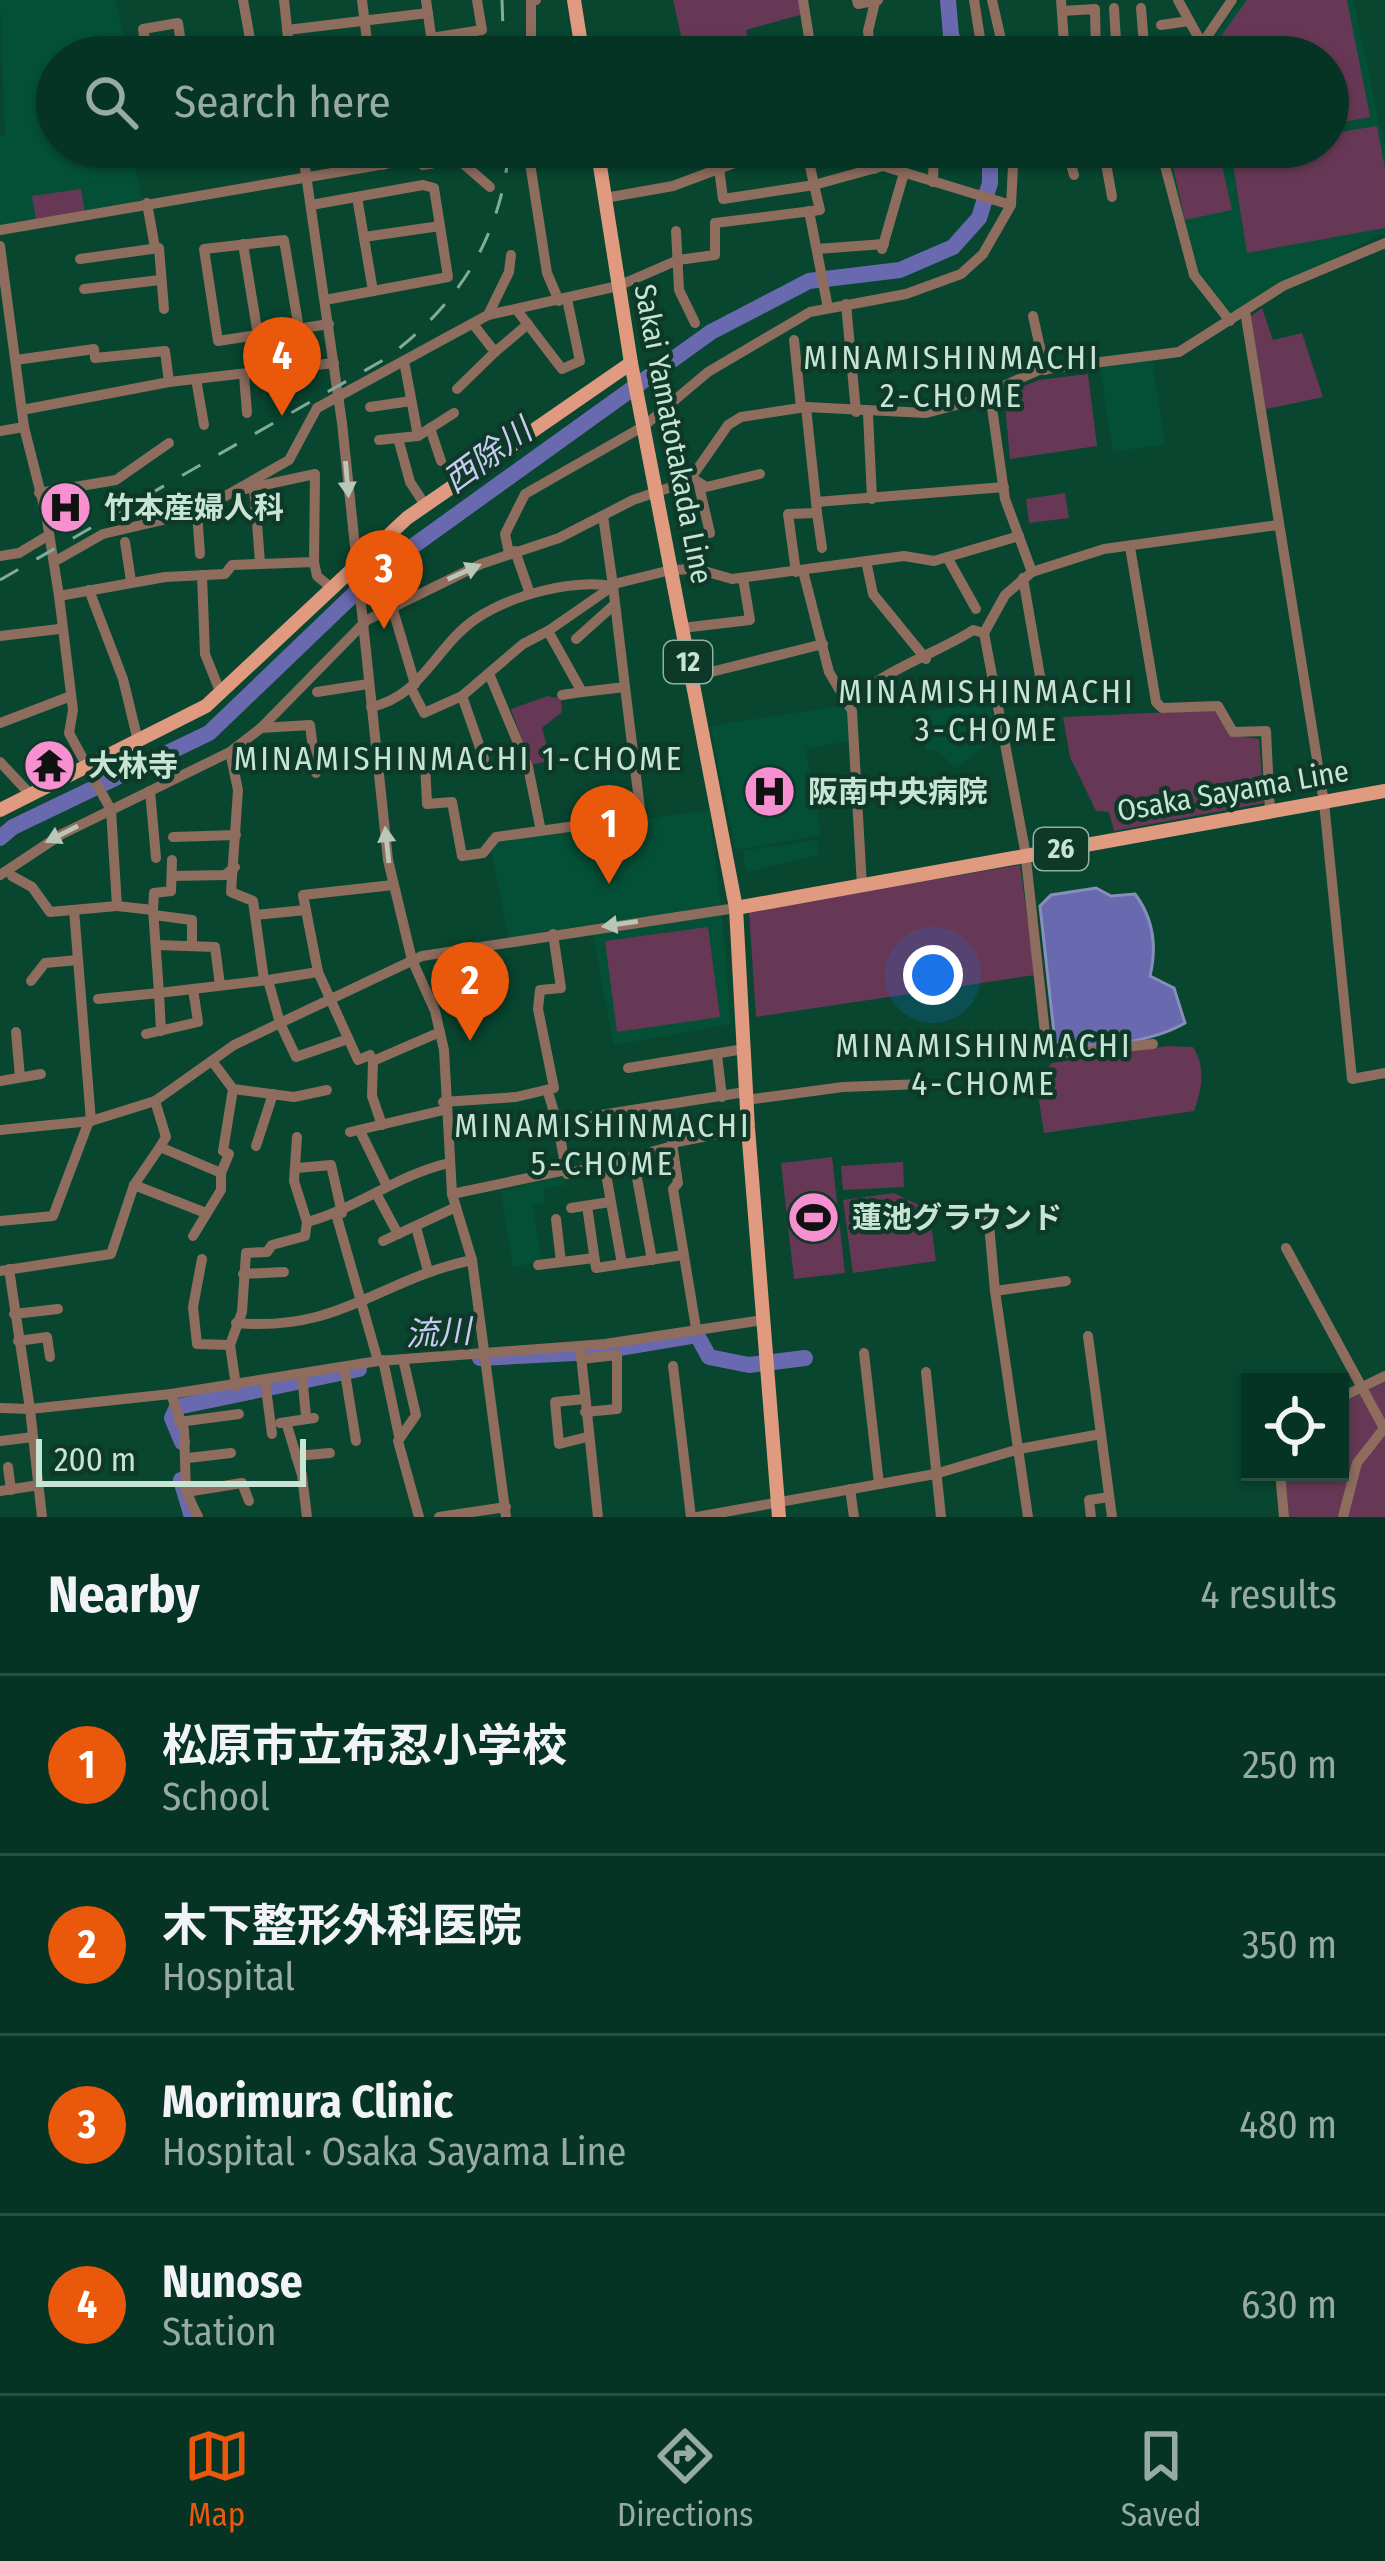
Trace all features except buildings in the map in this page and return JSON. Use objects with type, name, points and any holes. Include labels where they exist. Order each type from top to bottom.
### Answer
[{"type":"main road","points":[[574,0],[580,36]]},
{"type":"main road","name":"Sakai Yamatotakada Line","points":[[600,168],[633,370],[736,908],[748,1128],[779,1509]]},
{"type":"main road","points":[[0,810],[221,694],[329,586],[425,505],[633,370]]},
{"type":"main road","name":"Osaka Sayama Line","points":[[736,908],[1385,790]]},
{"type":"street","points":[[243,0],[249,36]]},
{"type":"street","points":[[284,0],[287,36]]},
{"type":"street","points":[[362,0],[366,36]]},
{"type":"street","points":[[444,36],[482,30],[477,0]]},
{"type":"street","points":[[531,36],[532,1],[536,0]]},
{"type":"street","points":[[803,0],[809,36]]},
{"type":"street","points":[[857,0],[876,1],[868,21],[869,36]]},
{"type":"street","points":[[974,0],[980,36]]},
{"type":"street","points":[[992,0],[1000,36]]},
{"type":"street","points":[[1178,0],[1197,36]]},
{"type":"street","points":[[1207,36],[1232,0]]},
{"type":"street","points":[[316,36],[429,4],[431,36]]},
{"type":"street","points":[[1063,36],[1061,5],[1095,9],[1096,36]]},
{"type":"street","points":[[1114,8],[1116,36]]},
{"type":"street","points":[[1141,8],[1143,36]]},
{"type":"street","points":[[1161,25],[1189,21]]},
{"type":"street","points":[[144,36],[143,29],[178,23],[180,36]]},
{"type":"street","points":[[305,168],[338,395],[370,707],[394,885],[412,960],[440,1032],[454,1200],[472,1260],[483,1370],[506,1512],[439,1517]]},
{"type":"street","points":[[0,230],[367,168]]},
{"type":"street","points":[[325,300],[448,277],[434,188],[425,168]]},
{"type":"street","points":[[463,168],[490,187]]},
{"type":"street","points":[[516,309],[562,369],[580,361],[582,350],[547,273],[531,168]]},
{"type":"street","points":[[605,198],[673,186],[718,168],[723,199],[814,185],[874,169],[904,173],[1011,206]]},
{"type":"street","points":[[57,560],[103,534],[197,512],[294,452],[316,408],[488,315],[618,286],[678,260],[715,255],[716,224],[820,210],[810,168]]},
{"type":"street","points":[[933,168],[933,182]]},
{"type":"street","points":[[530,594],[505,534],[526,494],[792,320],[828,307],[906,295],[961,274],[983,254],[1011,206],[1013,168]]},
{"type":"street","points":[[1071,168],[1073,176]]},
{"type":"street","points":[[1107,168],[1112,197]]},
{"type":"street","points":[[1166,168],[1194,275],[1230,321]]},
{"type":"street","points":[[817,253],[883,246],[904,173]]},
{"type":"street","points":[[310,206],[423,185],[434,188]]},
{"type":"street","points":[[770,191],[772,213]]},
{"type":"street","points":[[358,196],[373,291]]},
{"type":"street","points":[[147,202],[154,248]]},
{"type":"street","points":[[809,212],[828,307]]},
{"type":"street","points":[[364,237],[440,226]]},
{"type":"street","points":[[676,231],[684,309],[694,323]]},
{"type":"street","points":[[299,329],[284,240],[204,249],[218,340],[258,335],[299,329],[329,324]]},
{"type":"street","points":[[710,533],[695,482],[728,425],[751,414],[803,407],[926,413],[1045,370],[1178,352],[1283,286],[1385,243]]},
{"type":"street","points":[[243,244],[258,335]]},
{"type":"street","points":[[0,246],[24,427],[57,560],[59,628],[71,696],[69,733],[111,809],[117,905]]},
{"type":"street","points":[[80,259],[159,248],[164,309]]},
{"type":"street","points":[[488,315],[509,272],[511,255]]},
{"type":"street","points":[[84,289],[160,280]]},
{"type":"street","points":[[846,304],[872,499]]},
{"type":"street","points":[[1245,311],[1324,803],[1352,1079],[1385,1073]]},
{"type":"street","points":[[1033,316],[1045,370]]},
{"type":"street","points":[[472,324],[495,352]]},
{"type":"street","points":[[457,389],[528,324]]},
{"type":"street","points":[[794,340],[822,548]]},
{"type":"street","points":[[16,360],[94,349],[95,358],[165,351],[169,382]]},
{"type":"street","points":[[404,361],[411,401],[441,461]]},
{"type":"street","points":[[22,410],[169,382],[334,363]]},
{"type":"street","points":[[244,375],[247,413]]},
{"type":"street","points":[[196,379],[204,425]]},
{"type":"street","points":[[989,394],[1004,487],[1027,575],[1041,682]]},
{"type":"street","points":[[370,407],[411,401]]},
{"type":"street","points":[[379,440],[424,432],[454,413]]},
{"type":"street","points":[[0,431],[24,427]]},
{"type":"street","points":[[398,438],[410,482],[425,505]]},
{"type":"street","points":[[39,493],[116,480],[169,443]]},
{"type":"street","points":[[294,452],[305,476]]},
{"type":"street","points":[[234,490],[315,474],[314,562],[316,576],[329,586]]},
{"type":"street","points":[[0,888],[7,872],[111,809],[230,752],[261,728],[361,623],[656,491],[760,475]]},
{"type":"street","points":[[862,886],[851,706],[829,672],[799,572],[788,514],[872,499],[1004,487]]},
{"type":"street","points":[[254,488],[260,562]]},
{"type":"street","points":[[197,512],[200,554]]},
{"type":"street","points":[[425,763],[427,804],[452,802],[462,856],[483,853],[496,837],[641,817],[603,516]]},
{"type":"street","points":[[1153,1044],[1054,1054],[1045,1033],[1025,855],[984,633],[1027,575],[1104,549],[1277,526]]},
{"type":"street","points":[[0,556],[19,554],[49,535]]},
{"type":"street","points":[[370,707],[394,702],[413,687],[476,618],[530,594],[613,586],[671,570],[743,578],[866,561],[947,557],[1019,536]]},
{"type":"street","points":[[125,542],[131,581]]},
{"type":"street","points":[[1130,547],[1156,702],[1162,708],[1218,706],[1233,732],[1266,731],[1270,812]]},
{"type":"street","points":[[947,557],[976,609]]},
{"type":"street","points":[[866,561],[873,594],[926,659]]},
{"type":"street","points":[[59,596],[260,562],[314,562]]},
{"type":"street","points":[[202,575],[205,654],[221,694]]},
{"type":"street","points":[[682,628],[750,620],[743,578]]},
{"type":"street","points":[[393,610],[424,713],[462,696],[523,644],[613,586]]},
{"type":"street","points":[[89,590],[123,679],[138,741]]},
{"type":"street","points":[[576,639],[615,604]]},
{"type":"street","points":[[0,636],[59,628]]},
{"type":"street","points":[[851,706],[866,685],[926,659],[974,630],[984,633]]},
{"type":"street","points":[[548,632],[582,692]]},
{"type":"street","points":[[692,677],[823,644]]},
{"type":"street","points":[[490,676],[528,767],[541,830]]},
{"type":"street","points":[[317,692],[368,684]]},
{"type":"street","points":[[562,695],[625,687]]},
{"type":"street","points":[[0,723],[71,696]]},
{"type":"street","points":[[381,767],[425,763],[456,767],[484,759],[462,696]]},
{"type":"street","points":[[261,728],[310,725],[316,772]]},
{"type":"street","points":[[230,752],[238,790],[231,892],[250,898],[280,1023],[296,1057],[348,1039]]},
{"type":"street","points":[[0,762],[29,793]]},
{"type":"street","points":[[150,791],[156,858]]},
{"type":"street","points":[[172,837],[236,835]]},
{"type":"street","points":[[161,1031],[154,893],[171,891],[172,860]]},
{"type":"street","points":[[172,875],[225,875],[235,866]]},
{"type":"street","points":[[7,872],[32,887],[50,912],[117,905],[192,920],[192,945]]},
{"type":"street","points":[[382,1125],[372,1096],[373,1061],[370,1055],[358,1060],[318,972],[304,896],[394,885]]},
{"type":"street","points":[[0,1130],[90,1121],[155,1101],[212,1061],[280,1023],[412,960],[736,908]]},
{"type":"street","points":[[0,1221],[52,1216],[90,1121],[74,910]]},
{"type":"street","points":[[255,915],[305,910]]},
{"type":"street","points":[[398,1234],[355,1132],[444,1106],[548,1092],[556,1081],[538,1009],[540,990],[561,988],[553,934]]},
{"type":"street","points":[[156,945],[215,947],[220,985]]},
{"type":"street","points":[[31,981],[45,963],[78,960]]},
{"type":"street","points":[[98,999],[318,972]]},
{"type":"street","points":[[146,1034],[198,1022],[193,988]]},
{"type":"street","points":[[16,1032],[20,1077]]},
{"type":"street","points":[[373,1061],[440,1032]]},
{"type":"street","points":[[628,1068],[744,1049]]},
{"type":"street","points":[[717,1055],[722,1097]]},
{"type":"street","points":[[212,1061],[233,1089],[294,1097],[327,1090]]},
{"type":"street","points":[[0,1081],[41,1074]]},
{"type":"street","points":[[556,1122],[722,1097],[923,1084]]},
{"type":"street","points":[[193,1236],[221,1190],[221,1173],[229,1154],[223,1151],[233,1089]]},
{"type":"street","points":[[548,1092],[566,1170]]},
{"type":"street","points":[[256,1145],[273,1094]]},
{"type":"street","points":[[42,1517],[30,1409],[4,1270],[111,1255],[134,1184],[166,1137],[155,1101]]},
{"type":"street","points":[[696,1328],[683,1255],[673,1146],[676,1139],[748,1128]]},
{"type":"street","points":[[236,1386],[230,1345],[242,1312],[246,1253],[267,1252],[272,1245],[305,1236],[307,1222],[294,1181],[297,1137]]},
{"type":"street","points":[[382,1241],[416,1227],[454,1200],[673,1146]]},
{"type":"street","points":[[160,1148],[221,1173]]},
{"type":"street","points":[[633,1156],[652,1260]]},
{"type":"street","points":[[307,1222],[339,1214],[449,1162]]},
{"type":"street","points":[[604,1163],[622,1264]]},
{"type":"street","points":[[297,1168],[331,1165],[361,1304],[382,1364],[419,1517]]},
{"type":"street","points":[[134,1184],[206,1213]]},
{"type":"street","points":[[572,1208],[610,1202]]},
{"type":"street","points":[[586,1206],[596,1268],[683,1255]]},
{"type":"street","points":[[988,1213],[994,1292],[1028,1517]]},
{"type":"street","points":[[556,1219],[561,1262]]},
{"type":"street","points":[[416,1227],[428,1271]]},
{"type":"street","points":[[1286,1248],[1384,1427],[1357,1462],[1343,1517]]},
{"type":"street","points":[[202,1258],[193,1307],[197,1344],[230,1345]]},
{"type":"street","points":[[538,1265],[594,1258]]},
{"type":"street","points":[[236,1323],[311,1322],[428,1271],[472,1260]]},
{"type":"street","points":[[243,1274],[284,1272]]},
{"type":"street","points":[[994,1292],[1066,1281]]},
{"type":"street","points":[[14,1314],[58,1309]]},
{"type":"street","points":[[581,1352],[696,1328],[764,1320]]},
{"type":"street","points":[[0,1330],[46,1337],[50,1357]]},
{"type":"street","points":[[1088,1336],[1112,1517]]},
{"type":"street","points":[[581,1352],[598,1517]]},
{"type":"street","points":[[864,1353],[879,1484]]},
{"type":"street","points":[[175,1409],[236,1386],[265,1386],[382,1364],[481,1354],[617,1355],[621,1398],[617,1409],[555,1402],[559,1444],[587,1436]]},
{"type":"street","points":[[399,1436],[416,1415],[404,1363]]},
{"type":"street","points":[[673,1366],[694,1517],[779,1509],[850,1489],[935,1474],[1019,1449],[1101,1434]]},
{"type":"street","points":[[345,1371],[356,1441]]},
{"type":"street","points":[[926,1372],[941,1517]]},
{"type":"street","points":[[1349,1394],[1385,1376]]},
{"type":"street","points":[[265,1386],[271,1429],[310,1417],[302,1378]]},
{"type":"street","points":[[0,1408],[239,1414]]},
{"type":"street","points":[[175,1409],[188,1458],[186,1492],[197,1517]]},
{"type":"street","points":[[286,1422],[307,1517]]},
{"type":"street","points":[[0,1441],[33,1437]]},
{"type":"street","points":[[188,1458],[231,1453]]},
{"type":"street","points":[[296,1456],[330,1453]]},
{"type":"street","points":[[8,1467],[5,1490],[39,1485]]},
{"type":"street","points":[[1281,1481],[1284,1517]]},
{"type":"street","points":[[186,1492],[242,1483],[250,1501]]},
{"type":"street","points":[[850,1489],[854,1517]]},
{"type":"street","points":[[1091,1517],[1089,1501],[1109,1497]]},
{"type":"shaded area","points":[[0,0],[115,0],[123,36],[36,36],[36,168],[135,168],[142,200],[0,226],[0,137],[5,135]]},
{"type":"shaded area","points":[[673,0],[803,0],[807,13],[746,30],[748,36],[681,36]]},
{"type":"shaded area","points":[[1242,0],[1353,0],[1385,148],[1385,232],[1230,313],[1197,272],[1171,168],[1349,168],[1349,36],[1215,36]]},
{"type":"shaded area","points":[[1247,0],[1347,0],[1370,117],[1349,121],[1349,36],[1221,36]]},
{"type":"shaded area","points":[[1377,126],[1385,169],[1385,228],[1247,253],[1234,168],[1349,168],[1349,131]]},
{"type":"shaded area","points":[[1173,168],[1222,168],[1232,210],[1185,220]]},
{"type":"shaded area","points":[[81,189],[85,213],[36,220],[32,196]]},
{"type":"shaded area","points":[[1262,308],[1273,340],[1302,333],[1323,397],[1266,409],[1250,317]]},
{"type":"shaded area","points":[[1152,359],[1165,444],[1113,452],[1100,367]]},
{"type":"shaded area","points":[[1088,374],[1097,446],[1010,459],[1004,394],[1039,380]]},
{"type":"shaded area","points":[[1065,493],[1069,518],[1029,523],[1026,499]]},
{"type":"shaded area","points":[[548,696],[561,699],[562,712],[542,728],[551,760],[531,765],[511,709]]},
{"type":"shaded area","points":[[990,700],[998,738],[955,767],[936,749],[925,750],[920,713]]},
{"type":"shaded area","name":"阪南中央病院","points":[[846,705],[851,740],[806,749],[821,835],[736,850],[710,726]]},
{"type":"shaded area","points":[[1217,710],[1229,735],[1259,739],[1264,803],[1114,831],[1109,812],[1096,811],[1070,757],[1063,717]]},
{"type":"shaded area","points":[[709,810],[721,905],[509,938],[491,849],[506,838]]},
{"type":"shaded area","points":[[816,840],[819,855],[746,872],[743,851]]},
{"type":"shaded area","points":[[1020,865],[1035,975],[756,1017],[749,911]]},
{"type":"shaded area","points":[[1096,888],[1111,896],[1135,894],[1141,903],[1152,933],[1150,976],[1174,988],[1185,1023],[1122,1043],[1055,1042],[1040,906],[1051,895]]},
{"type":"shaded area","points":[[722,916],[731,1024],[614,1045],[592,932]]},
{"type":"shaded area","points":[[708,927],[720,1017],[617,1032],[605,941]]},
{"type":"shaded area","points":[[1168,1046],[1193,1047],[1197,1055],[1201,1078],[1194,1111],[1044,1133],[1036,1081],[1052,1063]]},
{"type":"shaded area","name":"蓮池グラウンド","points":[[832,1157],[845,1273],[794,1279],[781,1163]]},
{"type":"shaded area","points":[[903,1162],[904,1187],[843,1190],[841,1166]]},
{"type":"shaded area","points":[[563,1176],[565,1185],[544,1189],[545,1202],[533,1205],[542,1262],[513,1267],[501,1191]]},
{"type":"shaded area","points":[[894,1193],[929,1210],[936,1261],[853,1273],[843,1200]]},
{"type":"shaded area","points":[[1385,1382],[1385,1517],[1289,1517],[1286,1481],[1349,1481],[1349,1400]]},
{"type":"waterway","name":"西除川","points":[[948,0],[951,36]]},
{"type":"waterway","name":"西除川","points":[[0,838],[13,827],[209,733],[377,572],[711,332],[809,281],[900,270],[953,247],[979,218],[990,168]]},
{"type":"waterway","name":"流川","points":[[480,1358],[595,1352],[697,1335],[709,1357],[749,1365],[805,1358]]},
{"type":"waterway","name":"流川","points":[[182,1442],[172,1418],[177,1407],[359,1369]]},
{"type":"waterway","name":"流川","points":[[181,1480],[192,1517]]},
{"type":"railway","points":[[502,0],[503,36]]},
{"type":"railway","points":[[0,580],[385,359],[411,339],[471,267],[497,211],[506,168]]},
{"type":"place","name":"Nunose","points":[[282,416]]},
{"type":"place","name":"竹本産婦人科","points":[[65,508]]},
{"type":"place","name":"Morimura Clinic","points":[[384,629]]},
{"type":"place","name":"大林寺","points":[[49,766]]},
{"type":"place","name":"阪南中央病院","points":[[769,792]]},
{"type":"place","name":"松原市立布忍小学校","points":[[609,884]]},
{"type":"place","name":"木下整形外科医院","points":[[470,1041]]},
{"type":"place","name":"蓮池グラウンド","points":[[813,1218]]},
{"type":"district","name":"MINAMISHINMACHI 2-CHOME","points":[[952,376]]},
{"type":"district","name":"MINAMISHINMACHI 3-CHOME","points":[[987,710]]},
{"type":"district","name":"MINAMISHINMACHI 1-CHOME","points":[[459,758]]},
{"type":"district","name":"MINAMISHINMACHI 4-CHOME","points":[[984,1064]]},
{"type":"district","name":"MINAMISHINMACHI 5-CHOME","points":[[603,1144]]}]
